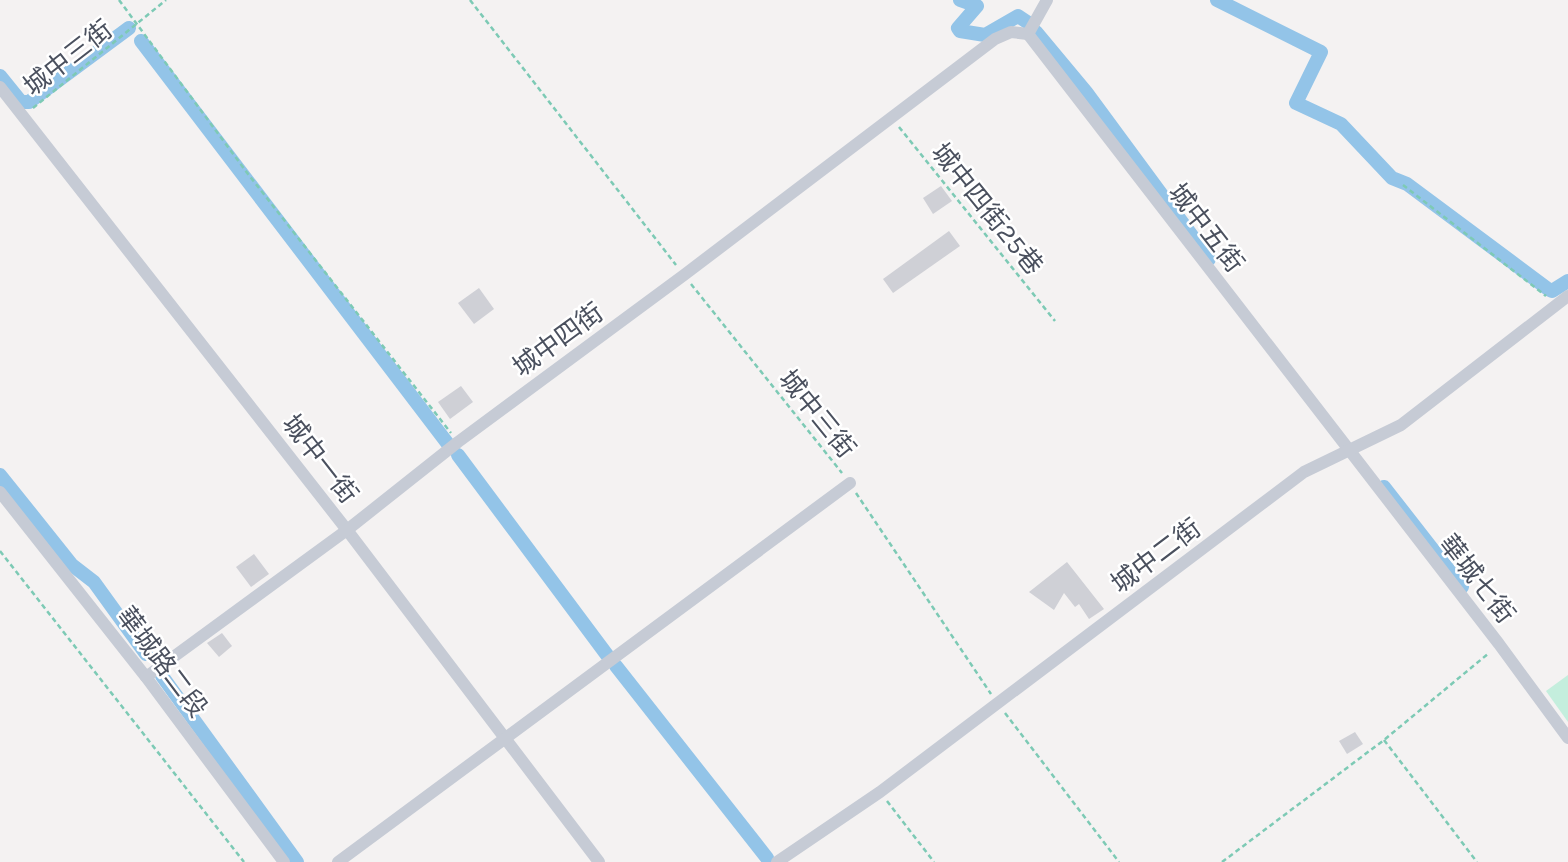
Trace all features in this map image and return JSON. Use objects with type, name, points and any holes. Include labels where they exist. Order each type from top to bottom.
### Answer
[{"type":"street","points":[[1028,34],[1047,0]]},
{"type":"street","name":"城中四街","points":[[146,677],[347,530],[458,442],[995,39],[1011,32],[1028,34]]},
{"type":"street","name":"城中五街","points":[[1028,34],[1348,450]]},
{"type":"street","name":"城中一街","points":[[0,87],[347,530],[599,862]]},
{"type":"street","name":"城中二街","points":[[777,862],[880,792],[1304,472],[1401,425],[1568,296]]},
{"type":"street","name":"華城七街","points":[[1348,450],[1499,644],[1568,738]]},
{"type":"street","points":[[338,862],[850,483]]},
{"type":"street","name":"華城路二段","points":[[0,492],[146,677],[284,862]]},
{"type":"path","points":[[119,0],[248,174],[458,442]]},
{"type":"path","name":"城中三街","points":[[22,116],[139,25],[166,0]]},
{"type":"path","name":"城中三街","points":[[470,0],[850,483],[997,704],[1119,862]]},
{"type":"path","name":"城中四街25巷","points":[[892,118],[1055,321]]},
{"type":"path","points":[[1403,185],[1556,305]]},
{"type":"path","points":[[0,551],[244,862]]},
{"type":"path","points":[[1222,862],[1384,740],[1499,644]]},
{"type":"path","points":[[1384,740],[1477,862]]},
{"type":"path","points":[[880,792],[934,862]]},
{"type":"green space","points":[[1568,675],[1568,722],[1546,691]]},
{"type":"building","points":[[941,186],[952,201],[933,214],[923,198]]},
{"type":"building","points":[[949,231],[960,246],[893,293],[883,279]]},
{"type":"building","points":[[479,288],[494,309],[474,324],[458,303]]},
{"type":"building","points":[[461,386],[473,402],[450,419],[438,402]]},
{"type":"building","points":[[254,554],[269,574],[251,587],[236,567]]},
{"type":"building","points":[[1067,562],[1104,609],[1089,619],[1079,604],[1075,607],[1064,593],[1054,610],[1029,592]]},
{"type":"building","points":[[222,633],[232,646],[219,657],[207,643]]},
{"type":"building","points":[[1355,732],[1363,744],[1347,754],[1339,741]]},
{"type":"waterway","points":[[960,0],[977,6],[958,28],[960,31],[985,35],[1018,16],[1027,22]]},
{"type":"waterway","points":[[1217,0],[1321,52],[1296,103],[1341,124],[1392,178],[1407,184],[1548,289],[1552,291],[1568,281]]},
{"type":"waterway","points":[[0,76],[21,102],[29,102],[129,28]]},
{"type":"waterway","points":[[1036,32],[1086,92],[1209,259]]},
{"type":"waterway","points":[[141,41],[448,444]]},
{"type":"waterway","points":[[458,455],[607,655]]},
{"type":"waterway","points":[[0,475],[72,565],[94,582],[146,654]]},
{"type":"waterway","points":[[1384,487],[1462,587]]},
{"type":"waterway","points":[[616,666],[767,858]]},
{"type":"waterway","points":[[162,676],[297,862]]}]
